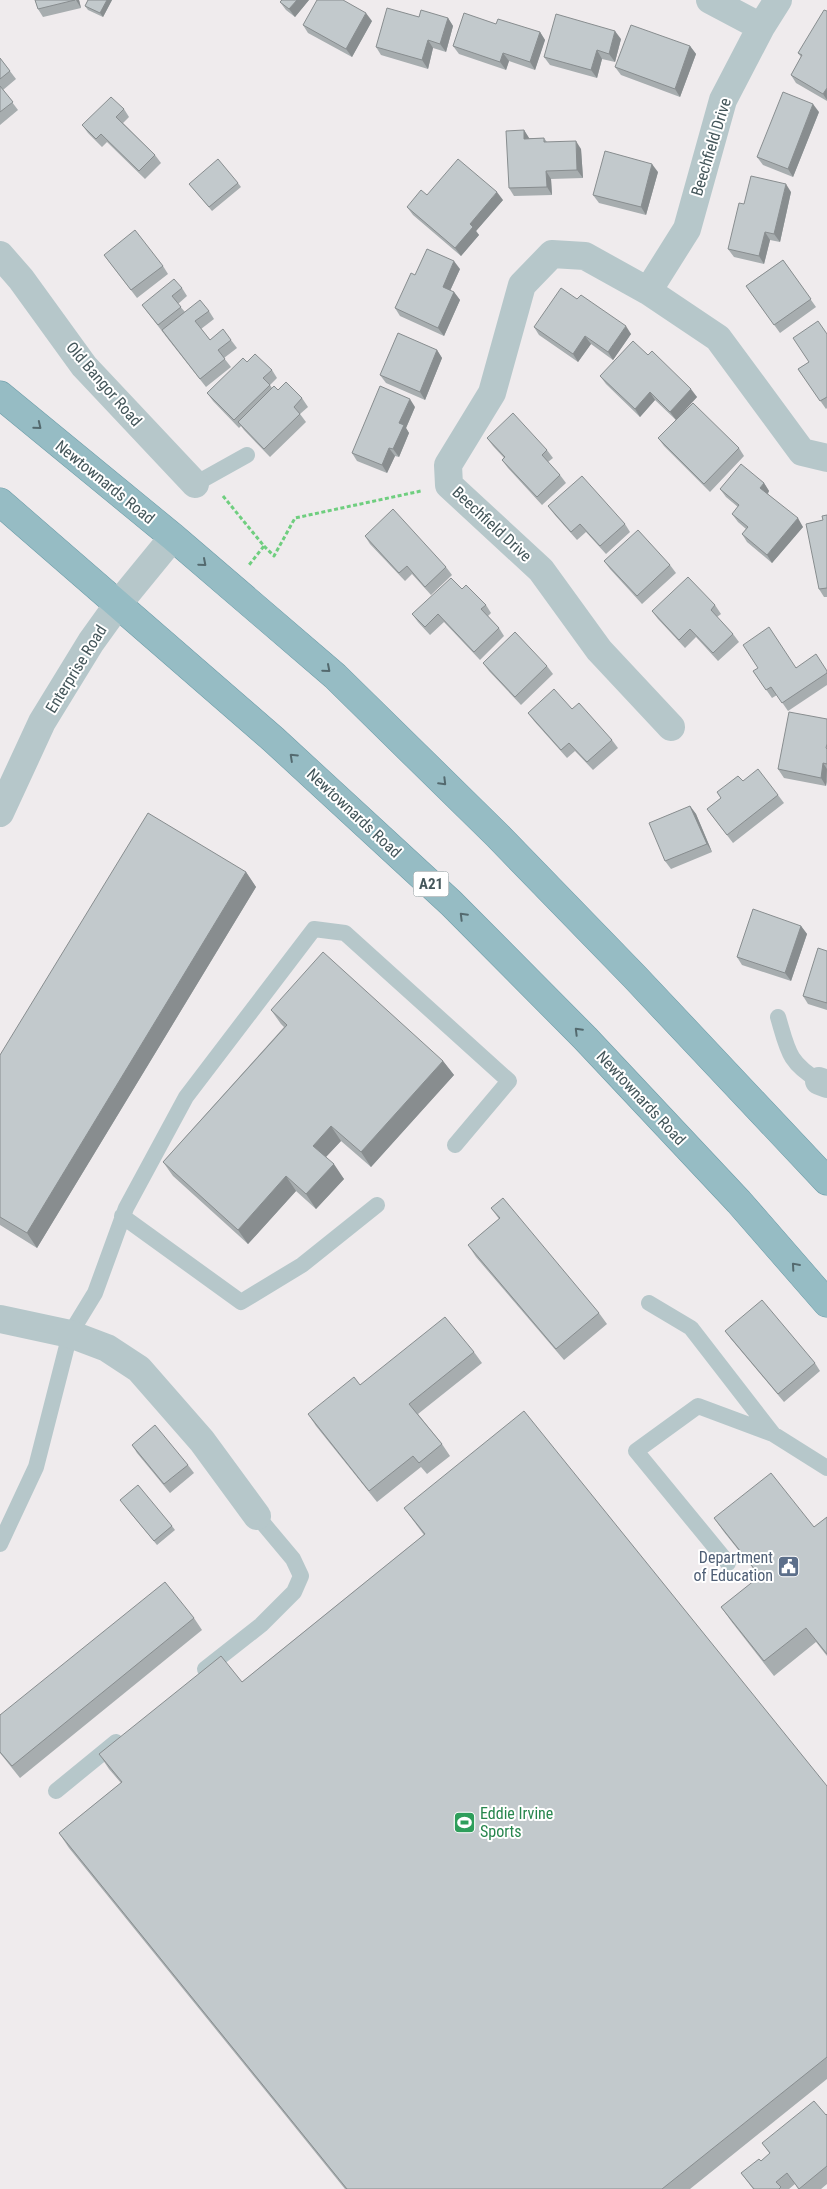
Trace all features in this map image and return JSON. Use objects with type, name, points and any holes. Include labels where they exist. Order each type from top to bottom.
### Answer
[{"type":"highway","name":"Newtownards Road","points":[[0,395],[173,537],[335,676],[497,835],[634,976],[827,1181]]},
{"type":"highway","name":"Newtownards Road","points":[[0,502],[274,739],[451,903],[585,1038],[740,1202],[827,1303]]},
{"type":"street","points":[[710,0],[761,27]]},
{"type":"street","name":"Beechfield Drive","points":[[648,291],[687,230],[723,100],[761,27],[778,0]]},
{"type":"street","name":"Beechfield Drive","points":[[672,727],[599,650],[541,570],[449,485],[448,465],[492,393],[522,285],[552,254],[584,256],[648,291],[718,338],[802,452],[827,458]]},
{"type":"street","name":"Old Bangor Road","points":[[0,255],[84,366],[195,484]]},
{"type":"street","name":"Enterprise Road","points":[[0,813],[42,722],[91,642],[119,603],[173,537]]},
{"type":"street","points":[[0,1319],[70,1334],[107,1348],[139,1369],[202,1441],[258,1516]]},
{"type":"lane","points":[[195,484],[247,455]]},
{"type":"lane","points":[[0,1544],[36,1467],[70,1334],[95,1293],[122,1216],[186,1097],[314,929],[344,932],[509,1081],[455,1145]]},
{"type":"lane","points":[[778,1017],[790,1057],[803,1071],[823,1083]]},
{"type":"lane","points":[[122,1216],[241,1302],[302,1265],[377,1205]]},
{"type":"lane","points":[[650,1303],[691,1328],[773,1434]]},
{"type":"lane","points":[[728,1563],[636,1451],[698,1406],[773,1434],[827,1468]]},
{"type":"lane","points":[[192,1680],[274,1612],[294,1592],[301,1576],[293,1558],[258,1516]]},
{"type":"lane","points":[[56,1790],[132,1729]]},
{"type":"path","points":[[195,484],[220,494],[274,556],[296,518],[449,485]]},
{"type":"path","points":[[233,588],[264,546]]},
{"type":"building","points":[[35,0],[75,0],[38,9]]},
{"type":"building","points":[[88,0],[107,0],[100,13],[85,6]]},
{"type":"building","points":[[282,0],[297,0],[289,9],[280,2]]},
{"type":"building","points":[[317,0],[343,0],[366,13],[346,49],[303,25]]},
{"type":"building","points":[[387,8],[419,17],[421,10],[448,18],[440,44],[428,40],[422,60],[376,47]]},
{"type":"building","points":[[824,10],[827,11],[827,88],[823,94],[791,75],[802,55],[798,53]]},
{"type":"building","points":[[464,13],[496,24],[498,19],[540,32],[530,62],[503,53],[500,62],[453,46]]},
{"type":"building","points":[[556,14],[615,31],[609,54],[597,50],[591,70],[544,57]]},
{"type":"building","points":[[631,25],[690,46],[675,89],[615,67]]},
{"type":"building","points":[[0,58],[10,71],[0,79]]},
{"type":"building","points":[[0,86],[13,102],[0,112]]},
{"type":"building","points":[[783,92],[813,104],[788,169],[757,157]]},
{"type":"building","points":[[111,97],[124,109],[116,117],[155,155],[139,171],[101,134],[96,139],[82,125]]},
{"type":"building","points":[[524,130],[524,139],[544,138],[544,142],[576,141],[577,170],[546,171],[547,187],[509,188],[506,131]]},
{"type":"building","points":[[605,151],[652,164],[641,207],[593,195]]},
{"type":"building","points":[[218,159],[238,183],[209,207],[189,184]]},
{"type":"building","points":[[458,159],[497,192],[470,224],[473,227],[455,248],[407,207],[421,190],[427,195]]},
{"type":"building","points":[[751,176],[786,184],[774,234],[765,232],[759,256],[728,249],[739,203],[744,204]]},
{"type":"building","points":[[135,230],[163,266],[131,290],[104,255]]},
{"type":"building","points":[[427,249],[454,261],[443,287],[454,292],[438,328],[395,308],[411,273],[415,275]]},
{"type":"building","points":[[783,260],[811,299],[774,325],[746,286]]},
{"type":"building","points":[[174,279],[182,288],[172,296],[181,307],[158,325],[142,305]]},
{"type":"building","points":[[561,288],[577,299],[581,295],[626,326],[608,352],[585,336],[573,354],[534,327]]},
{"type":"building","points":[[200,300],[209,311],[195,321],[210,340],[223,329],[231,340],[218,350],[225,359],[200,379],[162,330]]},
{"type":"building","points":[[818,321],[827,334],[827,397],[820,401],[798,369],[809,362],[793,338]]},
{"type":"building","points":[[398,333],[437,350],[420,392],[380,375]]},
{"type":"building","points":[[633,341],[648,355],[652,351],[691,389],[670,412],[650,392],[635,409],[600,376]]},
{"type":"building","points":[[255,354],[272,370],[263,378],[270,385],[234,420],[207,393],[243,358],[247,362]]},
{"type":"building","points":[[286,382],[302,398],[294,407],[300,414],[264,449],[238,422],[274,386],[278,390]]},
{"type":"building","points":[[380,386],[410,399],[399,423],[404,425],[393,449],[389,448],[382,465],[352,453]]},
{"type":"building","points":[[693,403],[739,448],[704,484],[658,438]]},
{"type":"building","points":[[513,413],[547,450],[542,455],[560,475],[537,497],[502,460],[505,457],[487,438]]},
{"type":"building","points":[[741,464],[764,483],[760,488],[798,518],[767,555],[742,534],[748,527],[732,514],[739,505],[720,489]]},
{"type":"building","points":[[582,476],[625,524],[600,546],[580,524],[571,532],[548,506]]},
{"type":"building","points":[[393,509],[446,567],[425,587],[407,566],[399,573],[365,536]]},
{"type":"building","points":[[827,515],[827,588],[819,589],[806,524],[823,520],[822,516]]},
{"type":"building","points":[[638,530],[670,565],[637,596],[604,561]]},
{"type":"building","points":[[688,577],[715,605],[711,610],[733,634],[713,653],[690,629],[679,640],[652,611]]},
{"type":"building","points":[[451,578],[462,589],[466,585],[486,605],[481,609],[499,628],[474,652],[438,614],[425,627],[412,614]]},
{"type":"building","points":[[769,627],[796,668],[816,654],[827,671],[827,673],[782,703],[771,687],[766,690],[753,671],[758,668],[743,645]]},
{"type":"building","points":[[515,632],[547,666],[515,697],[483,663]]},
{"type":"building","points":[[554,689],[572,709],[579,703],[612,740],[587,762],[569,743],[561,750],[528,713]]},
{"type":"building","points":[[789,712],[827,719],[827,764],[823,763],[821,778],[778,769]]},
{"type":"building","points":[[758,769],[778,795],[727,835],[707,809],[721,798],[717,792],[738,776],[743,781]]},
{"type":"building","points":[[690,806],[707,844],[665,861],[649,823]]},
{"type":"building","points":[[148,813],[246,872],[27,1233],[0,1217],[0,1055]]},
{"type":"building","points":[[753,909],[801,926],[785,973],[737,957]]},
{"type":"building","points":[[818,948],[827,951],[827,1003],[803,996]]},
{"type":"building","points":[[323,952],[443,1061],[361,1152],[331,1126],[313,1146],[334,1164],[306,1194],[286,1176],[238,1230],[163,1162],[287,1025],[271,1010]]},
{"type":"building","points":[[503,1198],[599,1313],[556,1349],[468,1245],[500,1218],[491,1208]]},
{"type":"building","points":[[762,1300],[815,1363],[778,1394],[725,1331]]},
{"type":"building","points":[[445,1317],[474,1352],[409,1404],[442,1444],[419,1463],[413,1456],[369,1491],[308,1414],[354,1377],[360,1385]]},
{"type":"building","name":"Eddie Irvine Sports","points":[[524,1411],[827,1786],[827,2057],[662,2189],[347,2189],[59,1833],[122,1782],[99,1754],[221,1656],[242,1682],[425,1534],[404,1508]]},
{"type":"building","points":[[155,1425],[188,1465],[164,1484],[132,1445]]},
{"type":"building","name":"Department of Education","points":[[771,1473],[814,1527],[827,1517],[827,1654],[806,1628],[764,1661],[721,1607],[760,1576],[714,1518]]},
{"type":"building","points":[[138,1485],[172,1526],[154,1541],[120,1500]]},
{"type":"building","points":[[165,1582],[194,1618],[12,1766],[0,1752],[0,1715]]},
{"type":"building","points":[[814,2101],[827,2114],[827,2166],[799,2189],[787,2173],[776,2182],[781,2187],[779,2189],[754,2189],[741,2173],[770,2153],[762,2143]]},
{"type":"place","name":"Department of Education","points":[[789,1566]]},
{"type":"place","name":"Eddie Irvine Sports","points":[[464,1822]]}]
